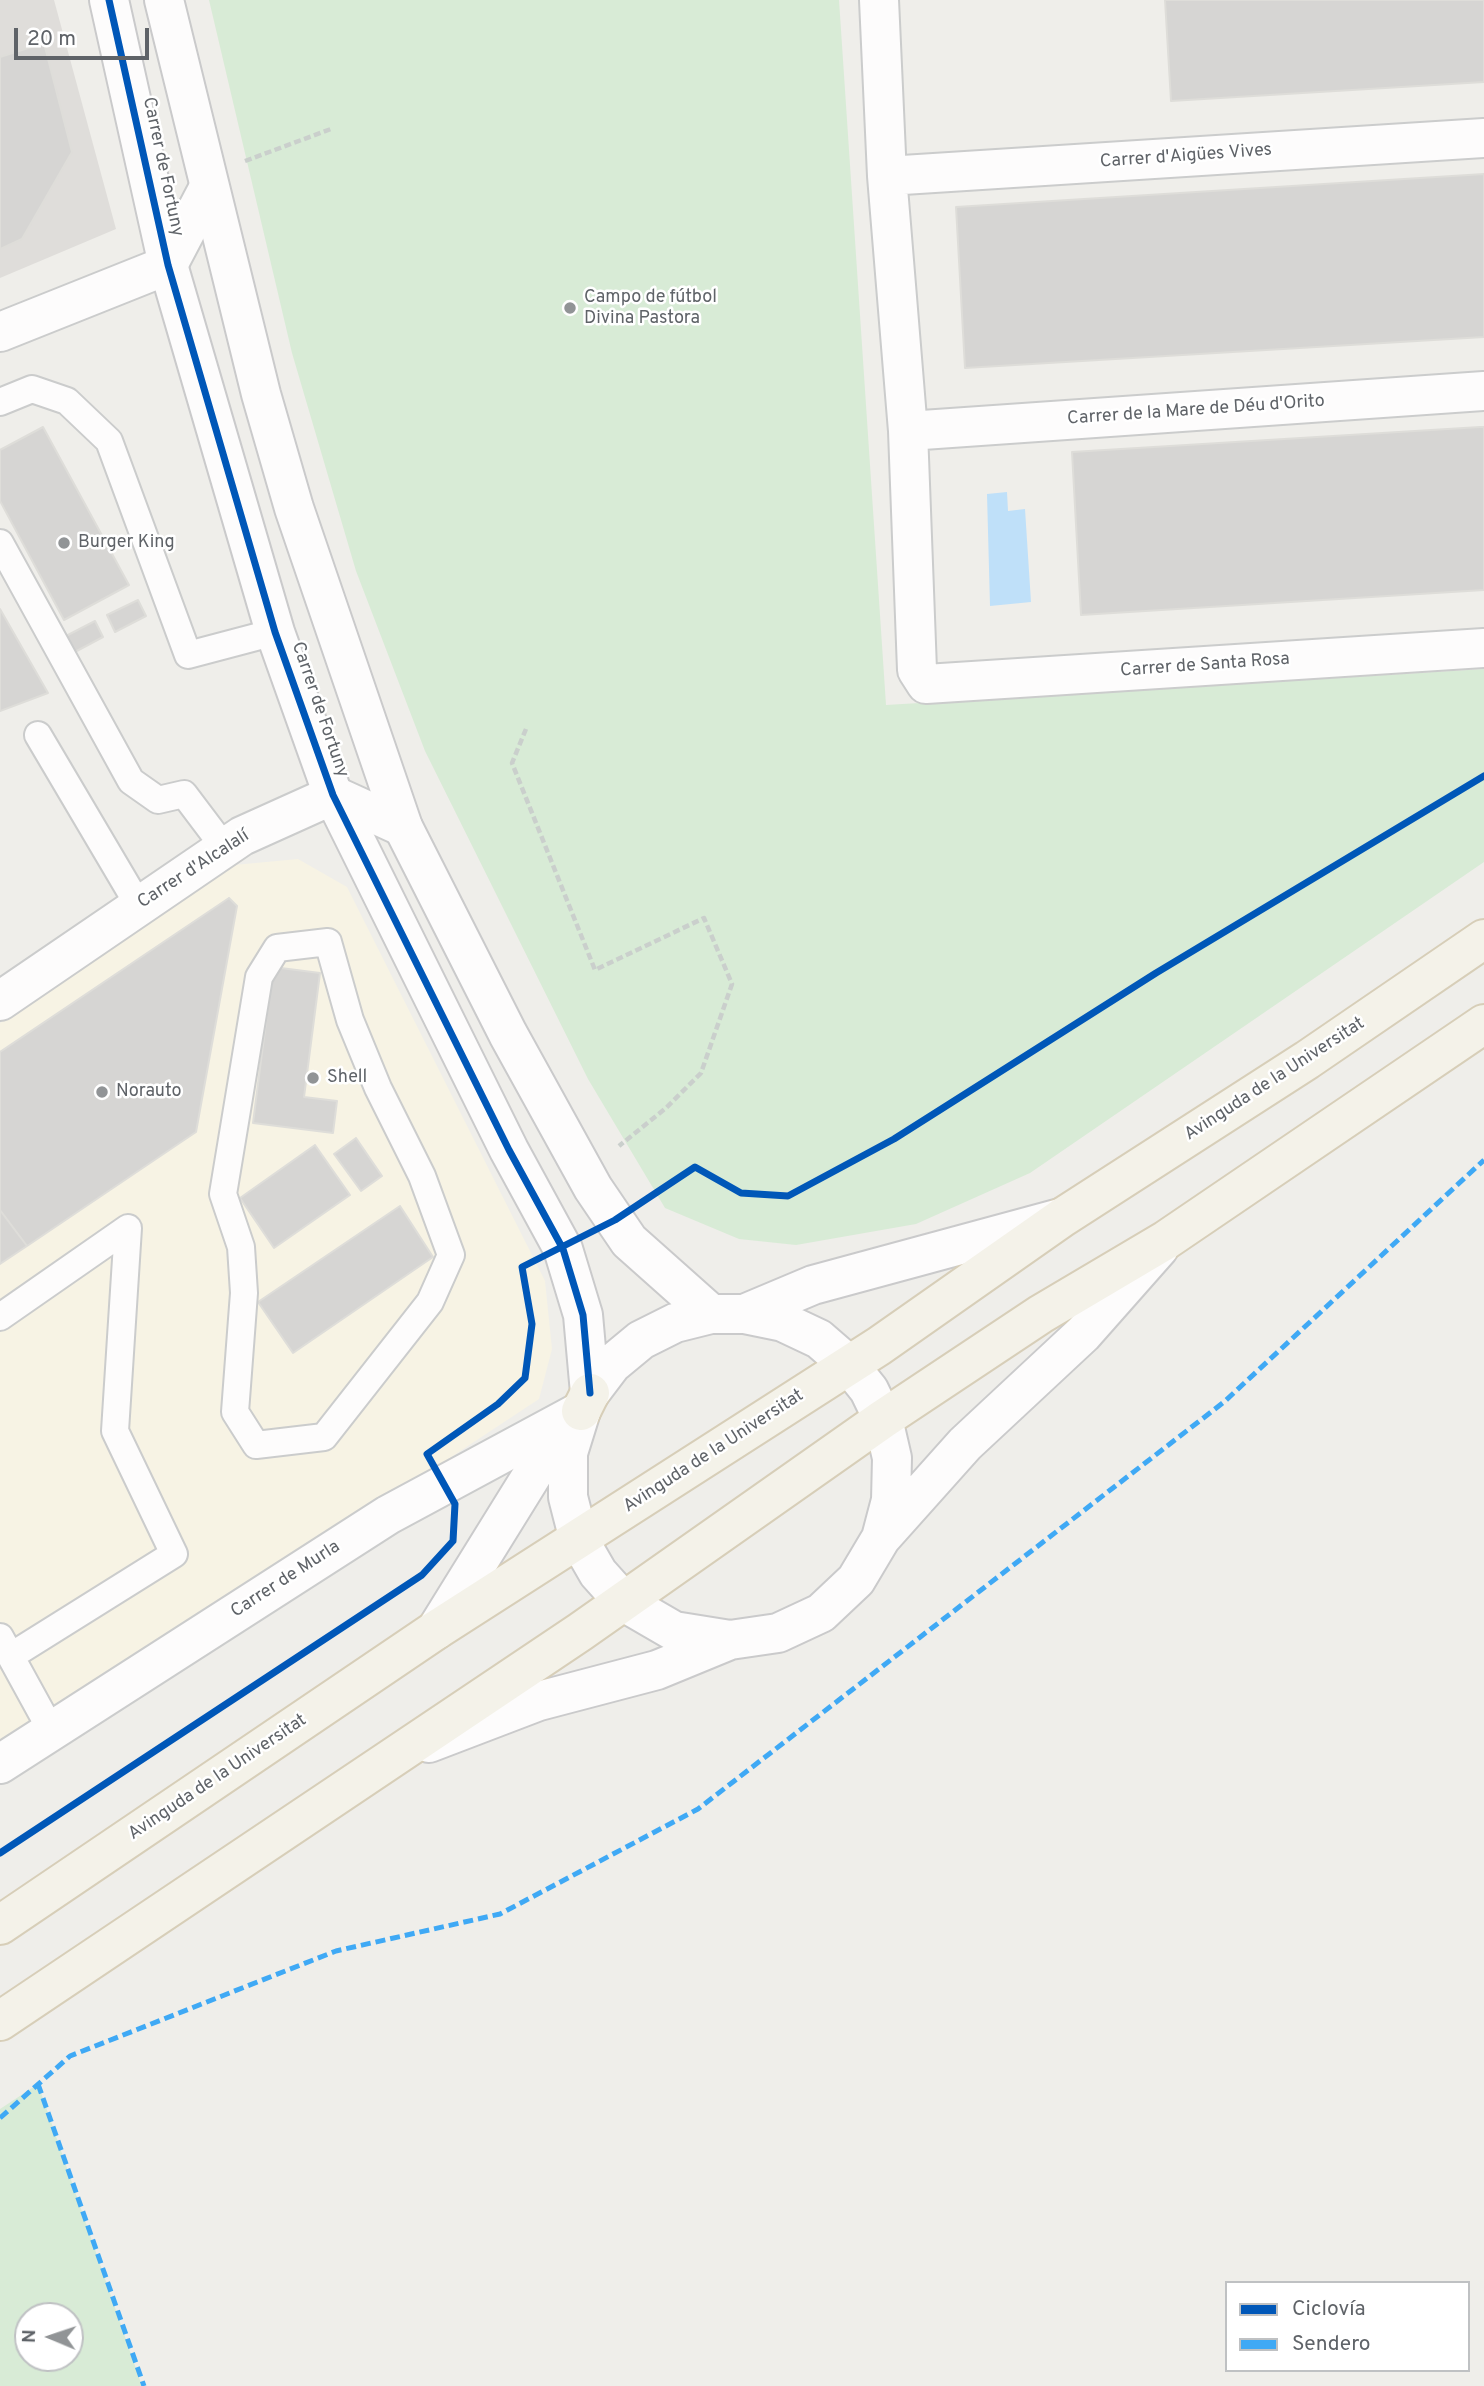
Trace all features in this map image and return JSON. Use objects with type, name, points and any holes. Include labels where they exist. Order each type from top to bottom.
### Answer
[{"type":"main road","name":"Avinguda de la Universitat","points":[[0,1925],[436,1630],[849,1365],[1063,1217],[1307,1060],[1484,939]]},
{"type":"main road","name":"Avinguda de la Universitat","points":[[0,2021],[624,1602],[883,1419],[1041,1314],[1166,1240],[1484,1024]]},
{"type":"street","name":"Carrer de Fortuny","points":[[109,0],[168,265],[275,632],[333,795],[503,1138],[562,1250],[583,1315],[585,1402]]},
{"type":"street","points":[[164,0],[261,394],[294,508],[403,827],[508,1034],[593,1188],[629,1241],[727,1314]]},
{"type":"street","points":[[879,0],[887,176],[908,431]]},
{"type":"street","name":"Carrer d'Aigües Vives","points":[[887,176],[1484,138]]},
{"type":"street","points":[[0,332],[168,265],[209,187]]},
{"type":"street","name":"Carrer de la Mare de Déu d'Orito","points":[[908,431],[1484,391]]},
{"type":"street","name":"Carrer de Santa Rosa","points":[[908,431],[917,670],[926,684],[1484,648]]},
{"type":"street","points":[[333,795],[403,827]]},
{"type":"street","name":"Carrer d'Alcalalí","points":[[0,1001],[224,847],[333,795]]},
{"type":"street","name":"Avinguda de la Universitat","points":[[436,1630],[537,1467],[612,1364],[640,1339],[675,1322],[727,1314],[813,1284],[1063,1217]]},
{"type":"street","name":"Avinguda de la Universitat","points":[[394,1756],[539,1701],[657,1670],[730,1640],[778,1633],[821,1612],[856,1580],[881,1538],[965,1444],[1083,1334],[1166,1240]]},
{"type":"street","name":"Avinguda de la Universitat","points":[[727,1314],[783,1322],[818,1339],[849,1365],[869,1390],[883,1419],[892,1458],[891,1500],[881,1538]]},
{"type":"street","name":"Avinguda de la Universitat","points":[[585,1402],[568,1453],[568,1497],[579,1540],[598,1573],[624,1602],[674,1631],[730,1640]]},
{"type":"street","name":"Carrer de Murla","points":[[5,1750],[51,1730],[388,1515],[585,1402]]},
{"type":"lane","points":[[0,402],[32,389],[67,401],[109,440],[188,656],[275,632]]},
{"type":"lane","points":[[0,543],[131,781],[158,800],[184,794],[224,847]]},
{"type":"lane","points":[[38,735],[139,906]]},
{"type":"lane","points":[[328,942],[350,1020],[377,1088],[422,1176],[451,1255],[430,1302],[324,1437],[256,1444],[235,1412],[244,1293],[241,1247],[223,1194],[259,977],[277,948],[328,942]]},
{"type":"lane","points":[[0,1317],[128,1228],[115,1431],[174,1554],[5,1647],[51,1730]]},
{"type":"path","points":[[241,163],[331,129]]},
{"type":"path","points":[[526,729],[512,763],[595,970],[704,918],[732,984],[701,1073],[666,1108],[616,1149]]},
{"type":"shaded area","points":[[0,0],[54,0],[116,229],[0,278]]},
{"type":"shaded area","points":[[298,859],[347,887],[545,1281],[552,1349],[539,1399],[0,1755],[0,1023],[234,865]]},
{"type":"green space","points":[[209,0],[839,0],[886,705],[1484,669],[1484,862],[1030,1173],[916,1224],[796,1245],[739,1239],[665,1208],[588,1079],[425,751],[356,571],[292,353]]},
{"type":"green space","points":[[38,2084],[142,2386],[0,2386],[0,2109]]},
{"type":"water","points":[[1007,492],[1008,511],[1025,509],[1031,602],[990,606],[987,494]]},
{"type":"building","points":[[1165,0],[1484,0],[1484,82],[1171,101]]},
{"type":"building","points":[[44,43],[72,152],[22,239],[0,249],[0,57]]},
{"type":"building","points":[[1484,174],[1484,337],[965,368],[956,207]]},
{"type":"building","name":"Burger King","points":[[43,427],[129,585],[64,620],[0,501],[0,450]]},
{"type":"building","points":[[1484,427],[1484,590],[1081,615],[1072,452]]},
{"type":"building","points":[[138,600],[146,616],[115,632],[107,615]]},
{"type":"building","points":[[0,609],[48,693],[0,711]]},
{"type":"building","points":[[95,621],[103,637],[73,653],[64,637]]},
{"type":"building","name":"Norauto","points":[[229,898],[237,906],[196,1132],[27,1246],[0,1210],[0,1052]]},
{"type":"building","points":[[273,967],[320,973],[304,1097],[337,1101],[333,1133],[253,1123]]},
{"type":"building","points":[[356,1138],[382,1176],[361,1191],[334,1154]]},
{"type":"building","points":[[315,1145],[350,1195],[274,1248],[240,1198]]},
{"type":"building","points":[[400,1206],[433,1257],[293,1353],[258,1302]]},
{"type":"building","points":[[0,1210],[27,1246],[0,1264]]},
{"type":"marked path","points":[[0,2118],[70,2056],[336,1951],[500,1914],[698,1809],[1224,1402],[1484,1160]]},
{"type":"marked path","points":[[38,2084],[144,2386]]},
{"type":"cycle path","points":[[109,0],[168,265],[275,632],[333,795],[509,1150],[563,1249],[583,1315],[590,1393]]},
{"type":"cycle path","points":[[0,1853],[422,1575],[453,1541],[455,1504],[427,1454],[498,1404],[525,1378],[532,1324],[522,1267],[615,1220],[695,1167],[741,1193],[788,1196],[894,1139],[1156,973],[1484,776]]},
{"type":"place","name":"Campo de fútbol Divina Pastora","points":[[570,308]]},
{"type":"place","name":"Burger King","points":[[64,543]]},
{"type":"place","name":"Shell","points":[[313,1078]]},
{"type":"place","name":"Norauto","points":[[102,1092]]}]
